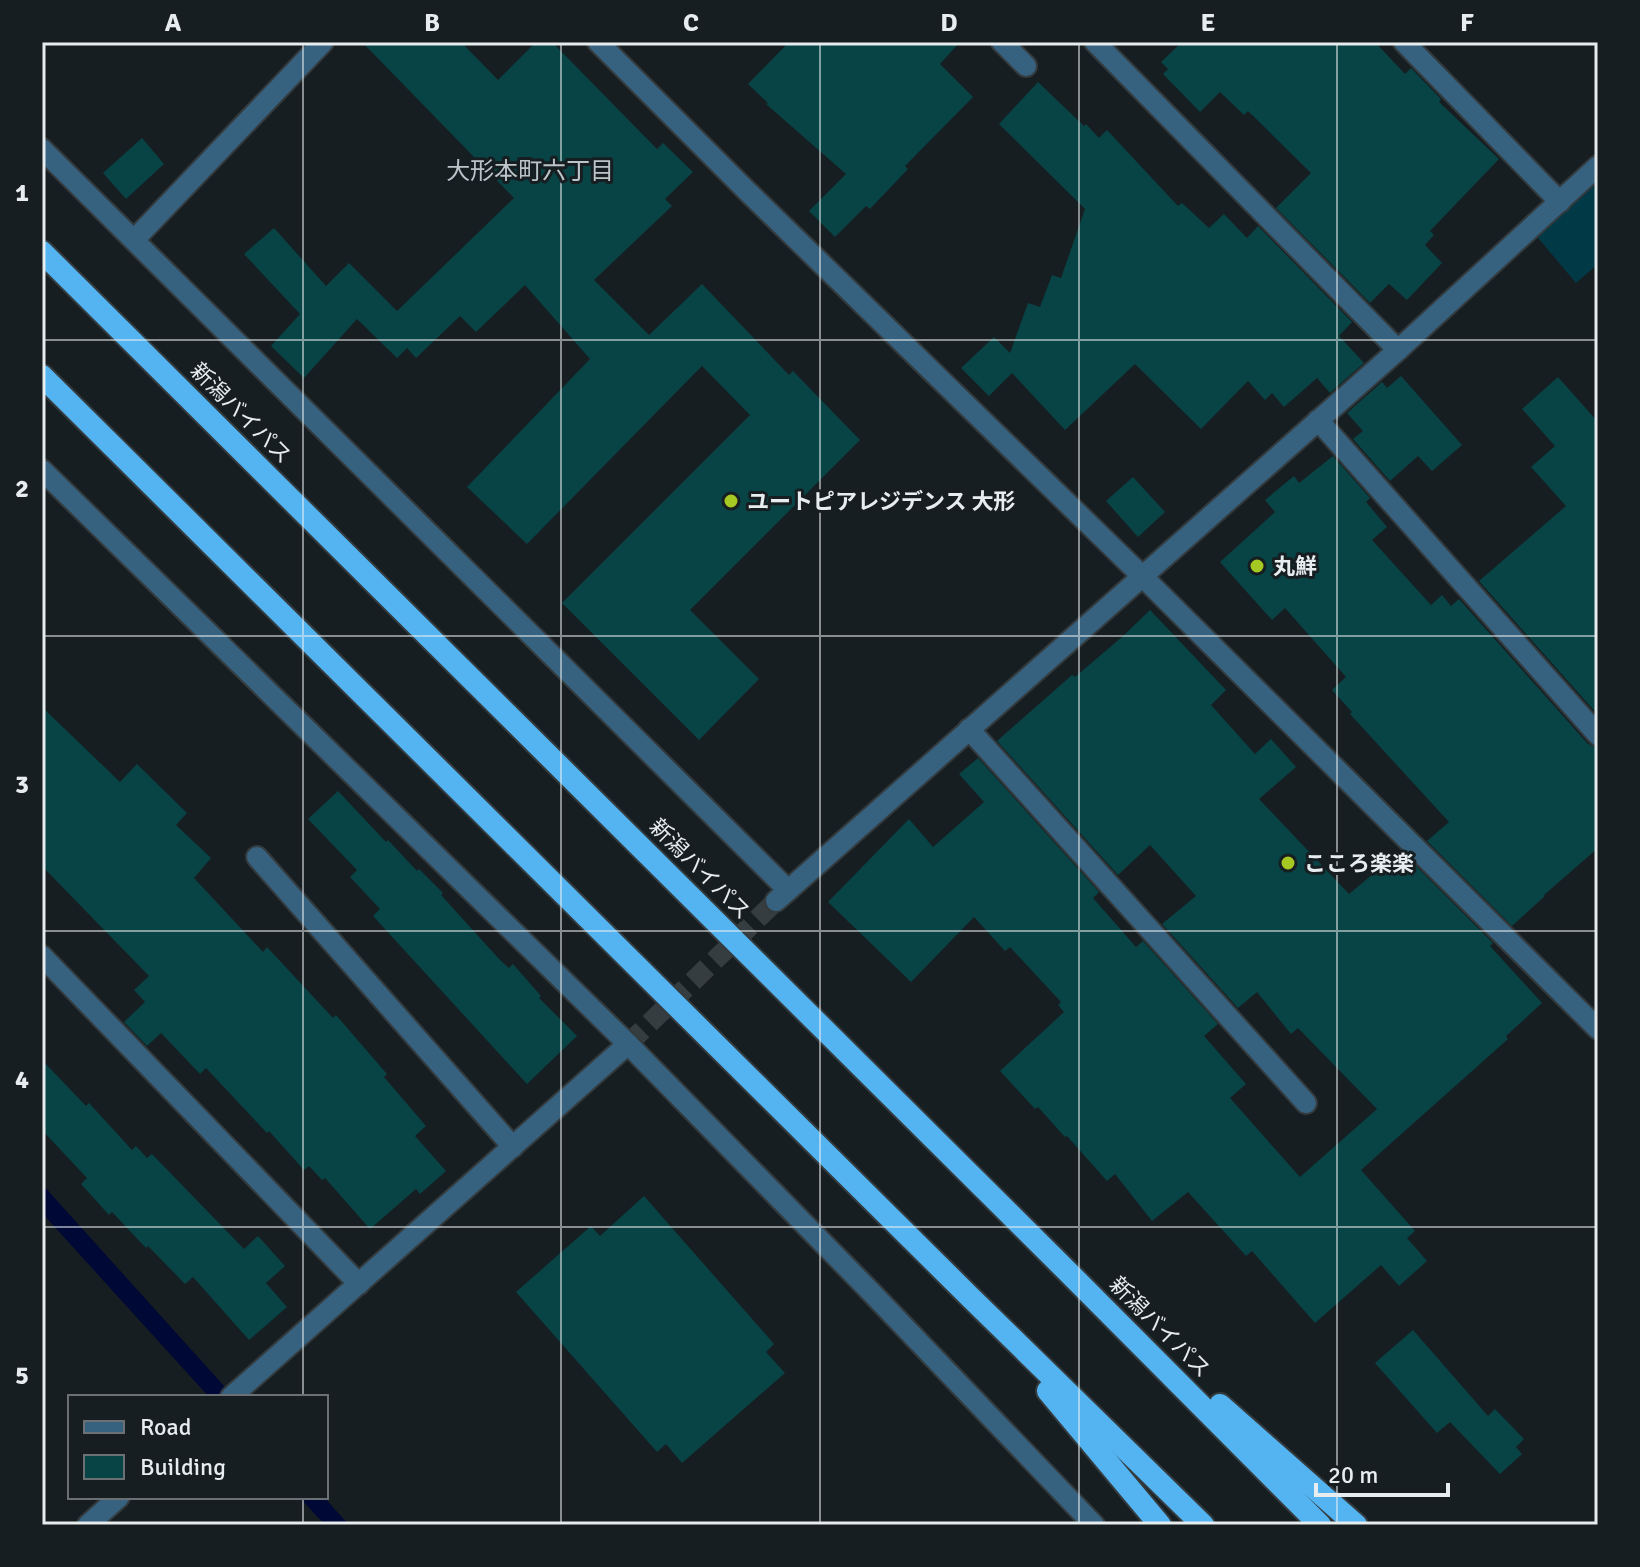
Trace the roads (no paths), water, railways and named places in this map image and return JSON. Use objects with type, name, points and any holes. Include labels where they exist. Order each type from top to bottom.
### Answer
[{"type":"highway","name":"新潟バイパス","points":[[42,252],[1320,1525]]},
{"type":"highway","points":[[42,376],[1203,1525]]},
{"type":"highway","points":[[1066,1270],[1356,1525]]},
{"type":"highway","points":[[970,1297],[1160,1525]]},
{"type":"street","points":[[134,240],[323,42]]},
{"type":"street","points":[[598,42],[1598,1029]]},
{"type":"street","points":[[1002,42],[1026,66]]},
{"type":"street","points":[[1095,42],[1398,350]]},
{"type":"street","points":[[1404,42],[1560,202]]},
{"type":"street","points":[[42,149],[782,896],[1398,350],[1598,166]]},
{"type":"street","points":[[1318,420],[1598,735]]},
{"type":"street","points":[[42,470],[628,1044],[1094,1525]]},
{"type":"street","points":[[969,729],[1306,1103]]},
{"type":"street","points":[[257,857],[513,1147]]},
{"type":"street","points":[[42,956],[359,1284]]},
{"type":"street","points":[[233,1395],[628,1044]]},
{"type":"street","points":[[88,1525],[117,1499]]},
{"type":"tunnel","points":[[628,1044],[776,901]]},
{"type":"place","name":"ユートピアレジデンス 大形","points":[[731,501]]},
{"type":"place","name":"丸鮮","points":[[1257,566]]},
{"type":"place","name":"こころ楽楽","points":[[1288,863]]},
{"type":"district","name":"大形本町六丁目","points":[[530,171]]}]
